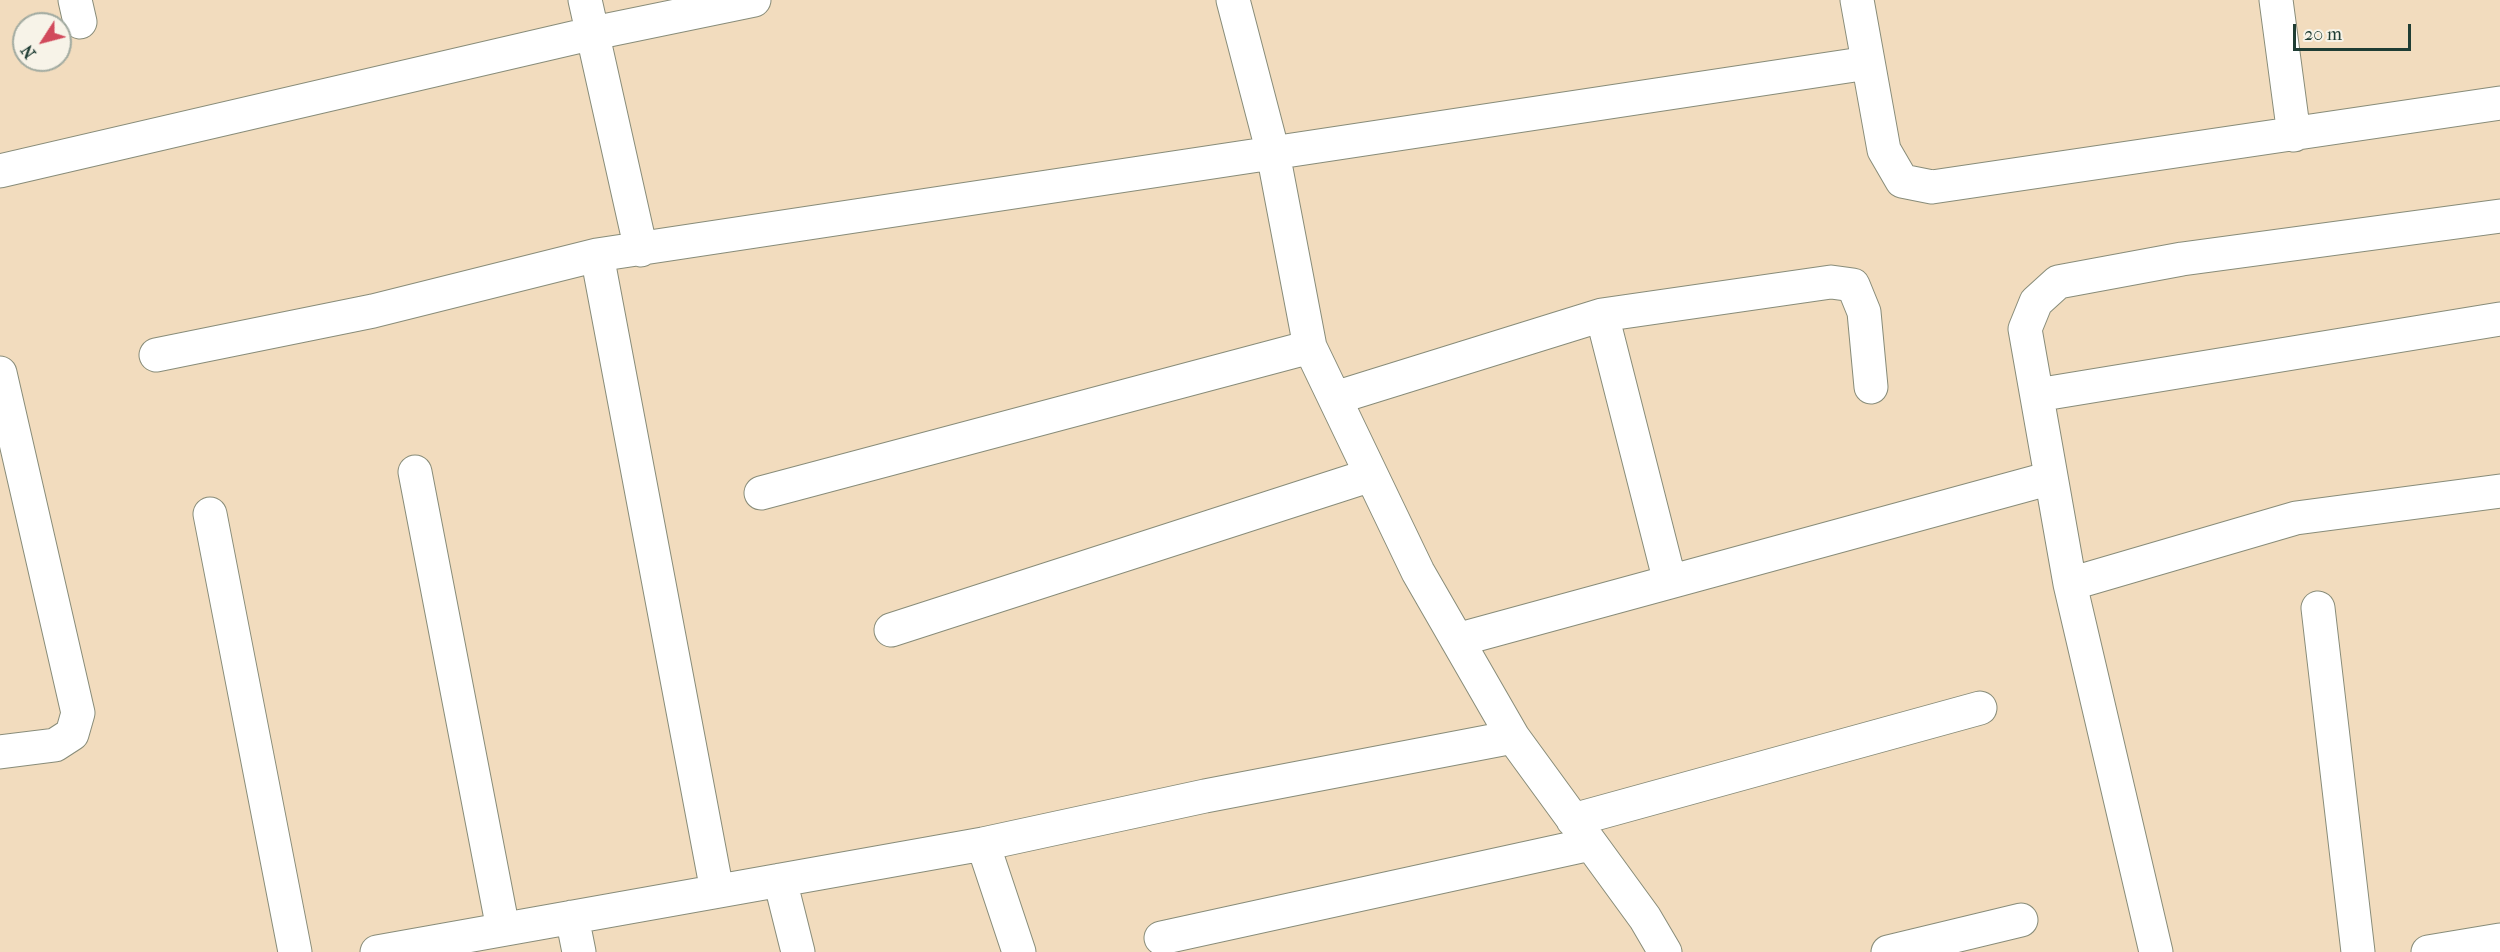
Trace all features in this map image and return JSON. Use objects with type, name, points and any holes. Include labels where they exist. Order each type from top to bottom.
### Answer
[{"type":"street","points":[[585,0],[641,250]]},
{"type":"street","points":[[0,171],[594,33],[754,0]]},
{"type":"street","points":[[1233,0],[1273,153],[1310,347],[1418,572],[1513,737],[1645,918],[1665,952]]},
{"type":"street","points":[[1857,0],[1884,150],[1902,181],[1932,187],[2500,103]]},
{"type":"street","points":[[2276,0],[2294,135]]},
{"type":"street","points":[[156,355],[373,311],[597,255],[1868,63]]},
{"type":"street","points":[[2156,952],[2070,584],[2025,328],[2036,302],[2058,282],[2182,260],[2500,216]]},
{"type":"street","points":[[597,255],[717,891]]},
{"type":"street","points":[[1335,398],[1602,315],[1831,282],[1852,285],[1864,312],[1870,387]]},
{"type":"street","points":[[1602,315],[1670,582]]},
{"type":"street","points":[[2037,395],[2500,319]]},
{"type":"street","points":[[761,493],[1310,347]]},
{"type":"street","points":[[0,373],[78,713],[72,735],[55,745],[0,752]]},
{"type":"street","points":[[415,472],[503,929]]},
{"type":"street","points":[[891,630],[1371,475]]},
{"type":"street","points":[[1457,640],[2052,478]]},
{"type":"street","points":[[2070,584],[2296,518],[2500,491]]},
{"type":"street","points":[[210,514],[295,952]]},
{"type":"street","points":[[2318,608],[2358,952]]},
{"type":"street","points":[[1161,938],[1582,832],[1980,708]]},
{"type":"street","points":[[377,952],[983,844],[1205,796],[1513,737]]},
{"type":"street","points":[[983,844],[1019,952]]},
{"type":"street","points":[[780,880],[798,952]]},
{"type":"street","points":[[572,917],[579,952]]},
{"type":"street","points":[[1888,952],[2021,920]]},
{"type":"street","points":[[2428,952],[2500,940]]}]
